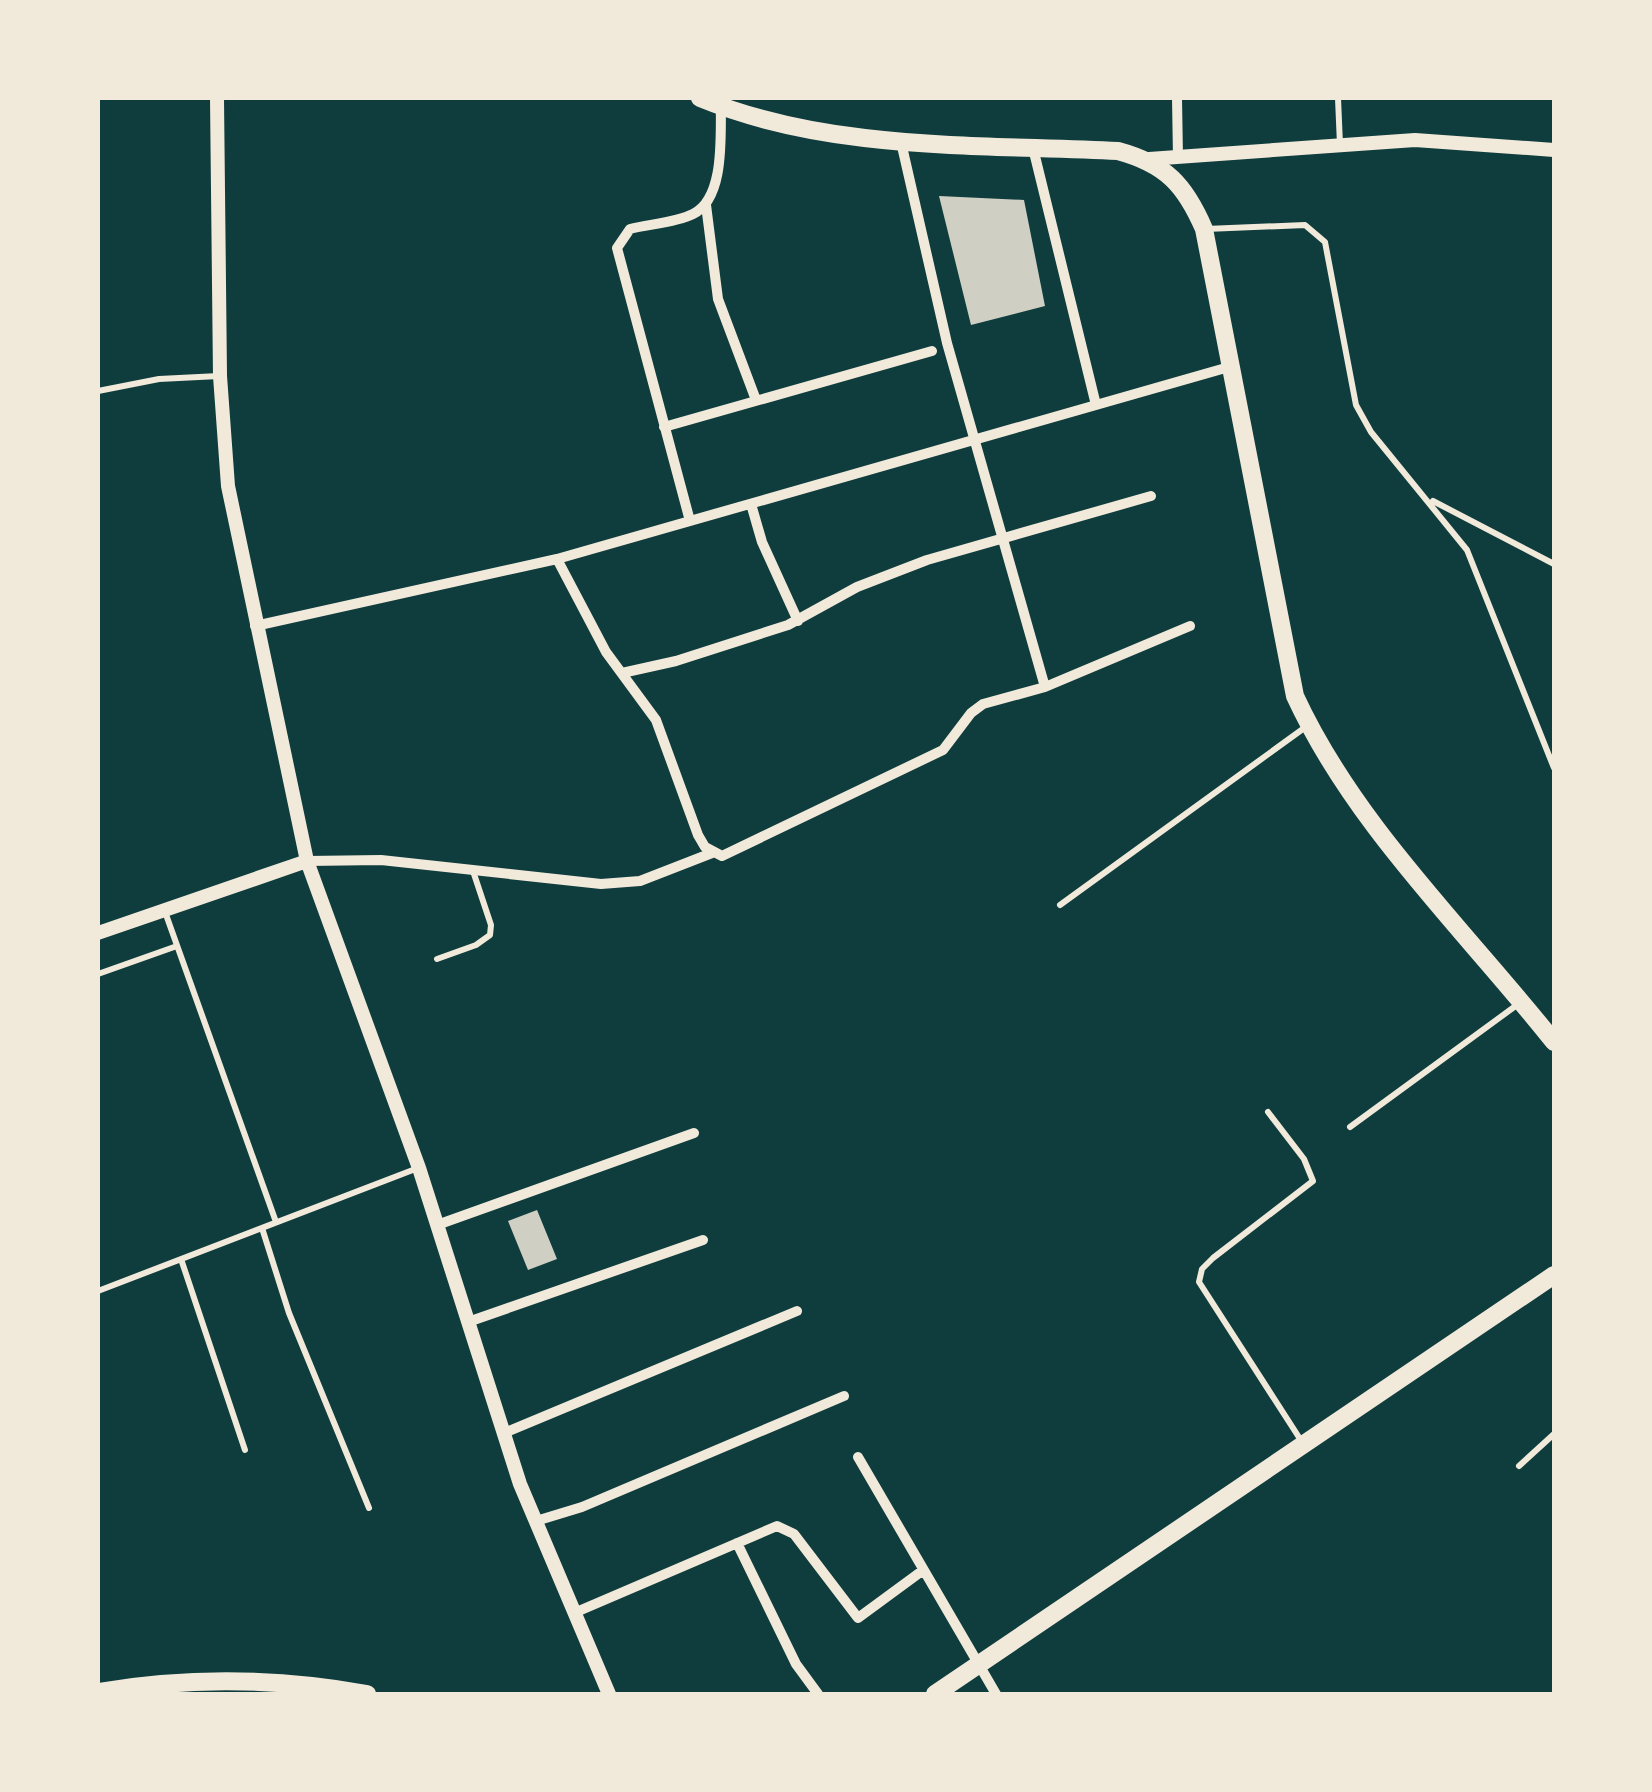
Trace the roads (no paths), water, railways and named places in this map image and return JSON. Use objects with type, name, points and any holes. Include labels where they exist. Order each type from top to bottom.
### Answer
[{"type":"main road","points":[[700,98],[784,123],[901,142],[1118,151],[1149,159],[1181,183],[1204,229],[1288,671],[1308,725],[1385,837],[1554,1042]]},
{"type":"main road","points":[[935,1694],[1554,1275]]},
{"type":"main road","points":[[98,1692],[160,1682],[268,1682],[304,1683],[367,1694]]},
{"type":"street","points":[[217,98],[220,376],[228,486],[306,861],[419,1168],[536,1521],[609,1694]]},
{"type":"street","points":[[1176,98],[1178,158]]},
{"type":"street","points":[[690,521],[617,248],[630,229],[692,215],[706,205],[714,190],[721,102]]},
{"type":"street","points":[[1149,159],[1466,140],[1554,150]]},
{"type":"street","points":[[901,142],[973,440],[1044,688]]},
{"type":"street","points":[[1033,147],[1096,405]]},
{"type":"street","points":[[706,205],[718,300],[756,400]]},
{"type":"street","points":[[664,427],[932,351]]},
{"type":"street","points":[[255,626],[289,615],[556,559],[1229,367]]},
{"type":"street","points":[[622,673],[687,658],[798,620],[856,587],[999,536],[1151,496]]},
{"type":"street","points":[[751,504],[762,542],[798,620]]},
{"type":"street","points":[[556,559],[592,628],[656,720],[698,835],[712,853]]},
{"type":"street","points":[[98,933],[306,861],[358,859],[620,884],[662,874],[712,853],[734,853],[943,750],[970,712],[983,704],[1044,688],[1190,626]]},
{"type":"street","points":[[437,1226],[694,1133]]},
{"type":"street","points":[[468,1322],[702,1240]]},
{"type":"street","points":[[504,1433],[797,1311]]},
{"type":"street","points":[[536,1521],[582,1507],[844,1396]]},
{"type":"street","points":[[858,1457],[996,1694]]},
{"type":"street","points":[[574,1613],[778,1526],[790,1530],[858,1618],[922,1571]]},
{"type":"street","points":[[736,1542],[796,1664],[818,1694]]},
{"type":"lane","points":[[1338,98],[1340,145]]},
{"type":"lane","points":[[1204,229],[1305,225],[1325,242],[1356,405],[1371,432],[1455,532],[1478,571],[1554,768]]},
{"type":"lane","points":[[98,391],[160,379],[220,376]]},
{"type":"lane","points":[[1427,498],[1554,564]]},
{"type":"lane","points":[[1060,905],[1308,725]]},
{"type":"lane","points":[[438,959],[476,945],[490,935],[491,925],[473,872]]},
{"type":"lane","points":[[164,908],[276,1222]]},
{"type":"lane","points":[[98,974],[177,946]]},
{"type":"lane","points":[[1350,1126],[1522,1002]]},
{"type":"lane","points":[[1268,1112],[1304,1158],[1312,1182],[1213,1258],[1202,1269],[1199,1282],[1302,1443]]},
{"type":"lane","points":[[98,1290],[419,1168]]},
{"type":"lane","points":[[262,1228],[289,1312],[369,1508]]},
{"type":"lane","points":[[181,1258],[245,1450]]},
{"type":"lane","points":[[1520,1466],[1554,1434]]}]
